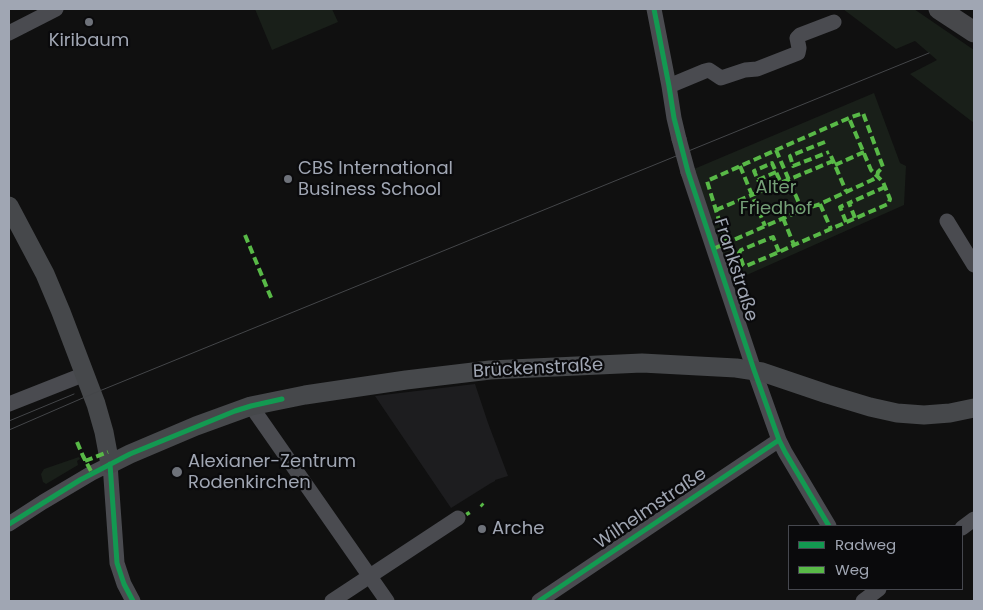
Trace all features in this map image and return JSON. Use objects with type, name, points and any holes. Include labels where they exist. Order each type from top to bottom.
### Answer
[{"type":"highway","points":[[939,9],[974,32]]},
{"type":"main road","points":[[9,206],[45,274],[61,312],[104,432],[110,464]]},
{"type":"main road","name":"Brückenstraße","points":[[110,464],[196,426],[251,406],[305,395],[490,370],[642,363],[736,368],[772,375],[827,394],[897,413],[924,415],[950,413],[974,408]]},
{"type":"street","points":[[9,33],[56,9]]},
{"type":"street","name":"Frankstraße","points":[[654,9],[674,118],[688,172],[754,370],[779,440],[828,525]]},
{"type":"street","points":[[669,86],[708,70],[721,78],[745,70],[757,69],[798,53],[797,38],[800,35],[834,22]]},
{"type":"street","points":[[947,221],[974,265]]},
{"type":"street","points":[[9,404],[87,381]]},
{"type":"street","points":[[251,406],[387,601]]},
{"type":"street","name":"Wilhelmstraße","points":[[539,601],[779,440]]},
{"type":"street","points":[[9,524],[110,464],[117,563],[124,584],[133,601]]},
{"type":"street","points":[[332,601],[458,518]]},
{"type":"street","points":[[963,527],[974,519]]},
{"type":"shaded area","points":[[475,384],[508,476],[495,480],[451,508],[375,396]]},
{"type":"green space","points":[[255,9],[332,9],[338,22],[272,50]]},
{"type":"green space","points":[[843,9],[914,9],[974,50],[974,123],[910,74],[937,60],[915,41],[896,49]]},
{"type":"green space","name":"Alter Friedhof","points":[[874,93],[900,163],[906,166],[904,205],[731,282],[694,169]]},
{"type":"green space","points":[[79,457],[78,465],[46,484],[43,482],[41,474],[44,469]]},
{"type":"tram line","points":[[9,430],[92,394],[929,53]]},
{"type":"tram line","points":[[9,421],[74,394]]},
{"type":"marked path","points":[[713,249],[820,204],[877,177],[878,172],[883,167],[863,113],[707,181],[726,243]]},
{"type":"marked path","points":[[779,252],[773,237],[741,250],[739,253],[743,265],[746,266],[779,252],[888,204],[890,199],[883,182],[871,170],[849,118]]},
{"type":"marked path","points":[[825,142],[790,156],[793,166],[829,152]]},
{"type":"marked path","points":[[776,150],[802,210]]},
{"type":"marked path","points":[[835,165],[864,152]]},
{"type":"marked path","points":[[831,156],[846,191]]},
{"type":"marked path","points":[[716,210],[833,161]]},
{"type":"marked path","points":[[776,172],[758,180],[754,171],[772,163],[781,183]]},
{"type":"marked path","points":[[740,166],[765,226]]},
{"type":"marked path","points":[[855,218],[849,203],[885,187]]},
{"type":"marked path","points":[[846,222],[840,207],[849,203]]},
{"type":"marked path","points":[[820,204],[831,229]]},
{"type":"marked path","points":[[783,218],[794,245]]},
{"type":"marked path","points":[[245,235],[272,300]]},
{"type":"marked path","points":[[77,442],[92,473]]},
{"type":"marked path","points":[[85,461],[108,452]]},
{"type":"cycle path","points":[[654,9],[674,118],[688,172],[754,370],[779,440],[828,525]]},
{"type":"cycle path","points":[[9,524],[80,480],[130,454],[235,411],[282,399]]},
{"type":"cycle path","points":[[539,601],[779,440]]},
{"type":"cycle path","points":[[110,464],[117,563],[124,584],[133,601]]},
{"type":"place","name":"Kiribaum","points":[[89,22]]},
{"type":"place","name":"CBS International Business School","points":[[288,179]]},
{"type":"place","name":"Alexianer-Zentrum Rodenkirchen","points":[[177,472]]},
{"type":"place","name":"Arche","points":[[482,529]]}]
